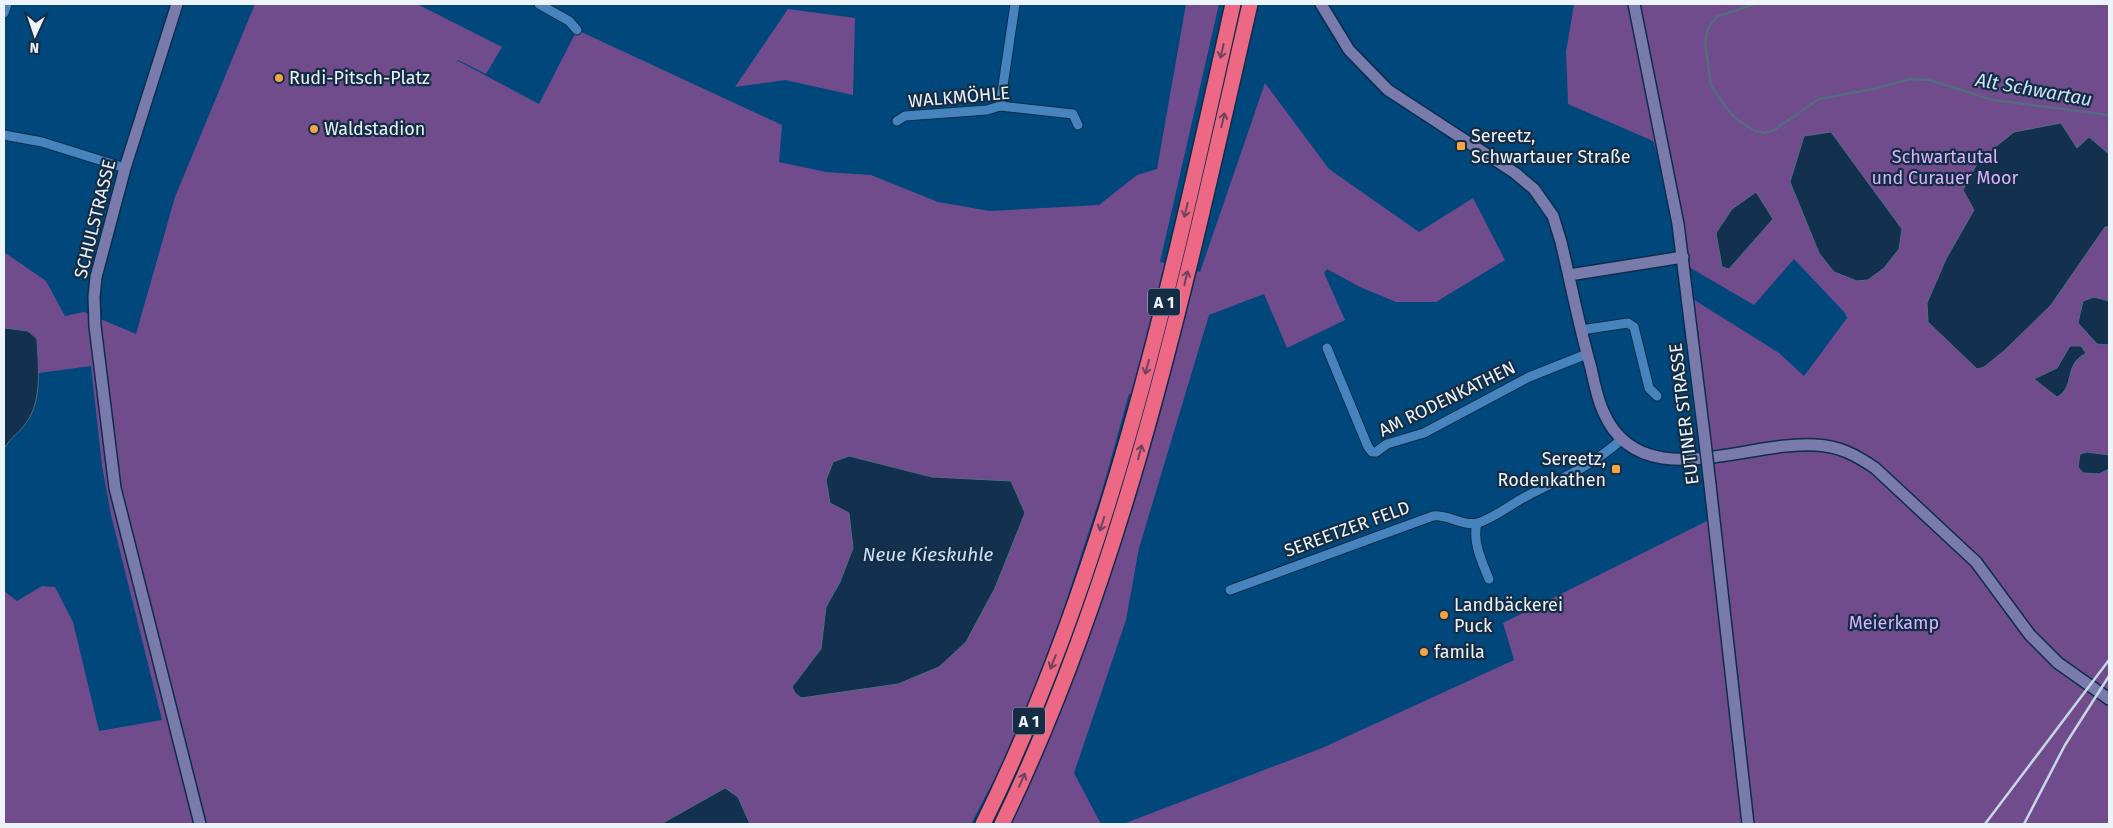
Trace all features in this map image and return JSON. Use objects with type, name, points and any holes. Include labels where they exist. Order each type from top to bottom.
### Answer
[{"type":"highway","name":"A 1","points":[[983,824],[1022,739],[1071,616],[1112,493],[1158,330],[1233,4]]},
{"type":"highway","name":"A 1","points":[[1002,824],[1056,701],[1086,622],[1127,499],[1172,336],[1250,4]]},
{"type":"main road","name":"SCHULSTRASSE","points":[[177,4],[125,168],[96,278],[94,297],[102,388],[119,508],[200,824]]},
{"type":"main road","points":[[1321,4],[1349,50],[1388,90],[1516,173],[1539,193],[1553,216],[1602,410],[1621,440],[1650,457],[1665,460],[1689,459],[1776,447],[1815,444],[1835,447],[1857,456],[1875,468],[1976,562],[2025,628],[2058,663],[2109,699]]},
{"type":"main road","name":"EUTINER STRASSE","points":[[1634,4],[1682,257],[1748,824]]},
{"type":"main road","points":[[1569,275],[1682,257]]},
{"type":"street","points":[[4,13],[7,4]]},
{"type":"street","points":[[539,4],[569,21],[577,30]]},
{"type":"street","points":[[1000,106],[1015,4]]},
{"type":"street","name":"WALKMÖHLE","points":[[897,121],[905,116],[987,110],[1000,106],[1073,114],[1078,125]]},
{"type":"street","points":[[4,135],[42,142],[125,168]]},
{"type":"street","points":[[1581,330],[1628,324],[1634,327],[1649,388],[1657,396]]},
{"type":"street","name":"AM RODENKATHEN","points":[[1327,348],[1368,447],[1372,452],[1376,452],[1387,444],[1424,433],[1529,377],[1587,354]]},
{"type":"street","points":[[1489,578],[1481,560],[1475,532],[1477,523],[1527,496],[1572,475],[1601,458],[1621,440]]},
{"type":"street","name":"SEREETZER FELD","points":[[1230,590],[1433,516],[1441,515],[1477,523]]},
{"type":"green space","points":[[255,4],[417,4],[502,47],[486,74],[458,60],[455,65],[458,61],[539,104],[577,30],[782,125],[779,162],[826,172],[871,175],[938,202],[990,211],[1099,205],[1137,175],[1157,169],[1186,4],[1219,4],[1160,262],[1200,272],[1265,83],[1329,169],[1419,232],[1473,198],[1505,260],[1436,302],[1396,302],[1360,287],[1327,269],[1324,273],[1345,320],[1287,348],[1264,294],[1209,315],[1139,548],[1126,620],[1074,773],[1101,824],[1009,824],[1089,633],[1134,504],[1164,400],[1129,394],[1102,491],[1062,614],[1018,734],[971,824],[4,824],[4,591],[17,601],[42,586],[55,587],[73,622],[99,731],[162,720],[111,515],[102,466],[91,366],[39,373],[37,339],[28,331],[4,328],[4,252],[46,281],[65,316],[84,312],[136,334],[175,197]],"holes":[[[849,456],[932,477],[1011,482],[966,642],[939,667],[898,684],[792,687],[821,649],[826,607],[840,582],[853,548],[849,513]]]},
{"type":"green space","points":[[1574,4],[2109,4],[2109,824],[1123,824],[1322,748],[1514,660],[1503,623],[1713,518],[1688,296],[1779,353],[1804,376],[1847,318],[1845,313],[1794,259],[1754,305],[1682,263],[1653,141],[1568,104],[1566,52]]},
{"type":"green space","points":[[788,9],[855,18],[853,95],[785,80],[735,87]]},
{"type":"water","points":[[2061,123],[2077,148],[2089,137],[2109,154],[2109,227],[2105,227],[2051,305],[2004,351],[1984,367],[1977,369],[1928,322],[1927,303],[1946,259],[1974,210],[1963,190],[1979,160],[2014,132]]},
{"type":"water","points":[[1831,132],[1902,229],[1899,249],[1884,268],[1868,280],[1857,281],[1834,272],[1819,253],[1790,182],[1804,136]]},
{"type":"water","points":[[1756,192],[1773,219],[1729,269],[1722,267],[1716,233],[1732,209]]},
{"type":"water","points":[[2094,297],[2109,301],[2109,345],[2097,344],[2078,323],[2083,301]]},
{"type":"water","points":[[4,328],[28,331],[37,339],[38,382],[35,404],[31,414],[24,426],[4,449]]},
{"type":"water","points":[[2070,346],[2081,346],[2086,353],[2076,361],[2065,390],[2057,397],[2034,379],[2057,368]]},
{"type":"water","points":[[2087,452],[2109,455],[2109,469],[2099,474],[2083,473],[2078,467],[2080,454]]},
{"type":"water","name":"Neue Kieskuhle","points":[[849,456],[932,477],[1011,481],[1025,513],[995,588],[966,642],[939,667],[898,684],[801,698],[792,687],[821,649],[826,607],[840,582],[853,548],[849,513],[830,503],[826,480],[833,462]]},
{"type":"water","points":[[725,788],[738,797],[750,824],[661,824]]},
{"type":"waterway","name":"Alt Schwartau","points":[[1755,4],[1716,17],[1708,29],[1705,42],[1711,85],[1736,119],[1755,131],[1764,133],[1774,130],[1819,99],[1873,89],[1910,79],[1930,80],[1993,100],[2109,115]]},
{"type":"railway","points":[[1985,824],[2109,660]]},
{"type":"railway","points":[[2024,824],[2065,745],[2109,676]]},
{"type":"place","name":"Rudi-Pitsch-Platz","points":[[279,78]]},
{"type":"place","name":"Waldstadion","points":[[314,129]]},
{"type":"place","name":"Sereetz, Schwartauer Straße","points":[[1461,146]]},
{"type":"place","name":"Sereetz, Rodenkathen","points":[[1616,469]]},
{"type":"place","name":"Landbäckerei Puck","points":[[1444,615]]},
{"type":"place","name":"famila","points":[[1424,652]]},
{"type":"park label","name":"Schwartautal und Curauer Moor","points":[[1945,167]]},
{"type":"park label","name":"Meierkamp","points":[[1894,623]]}]
